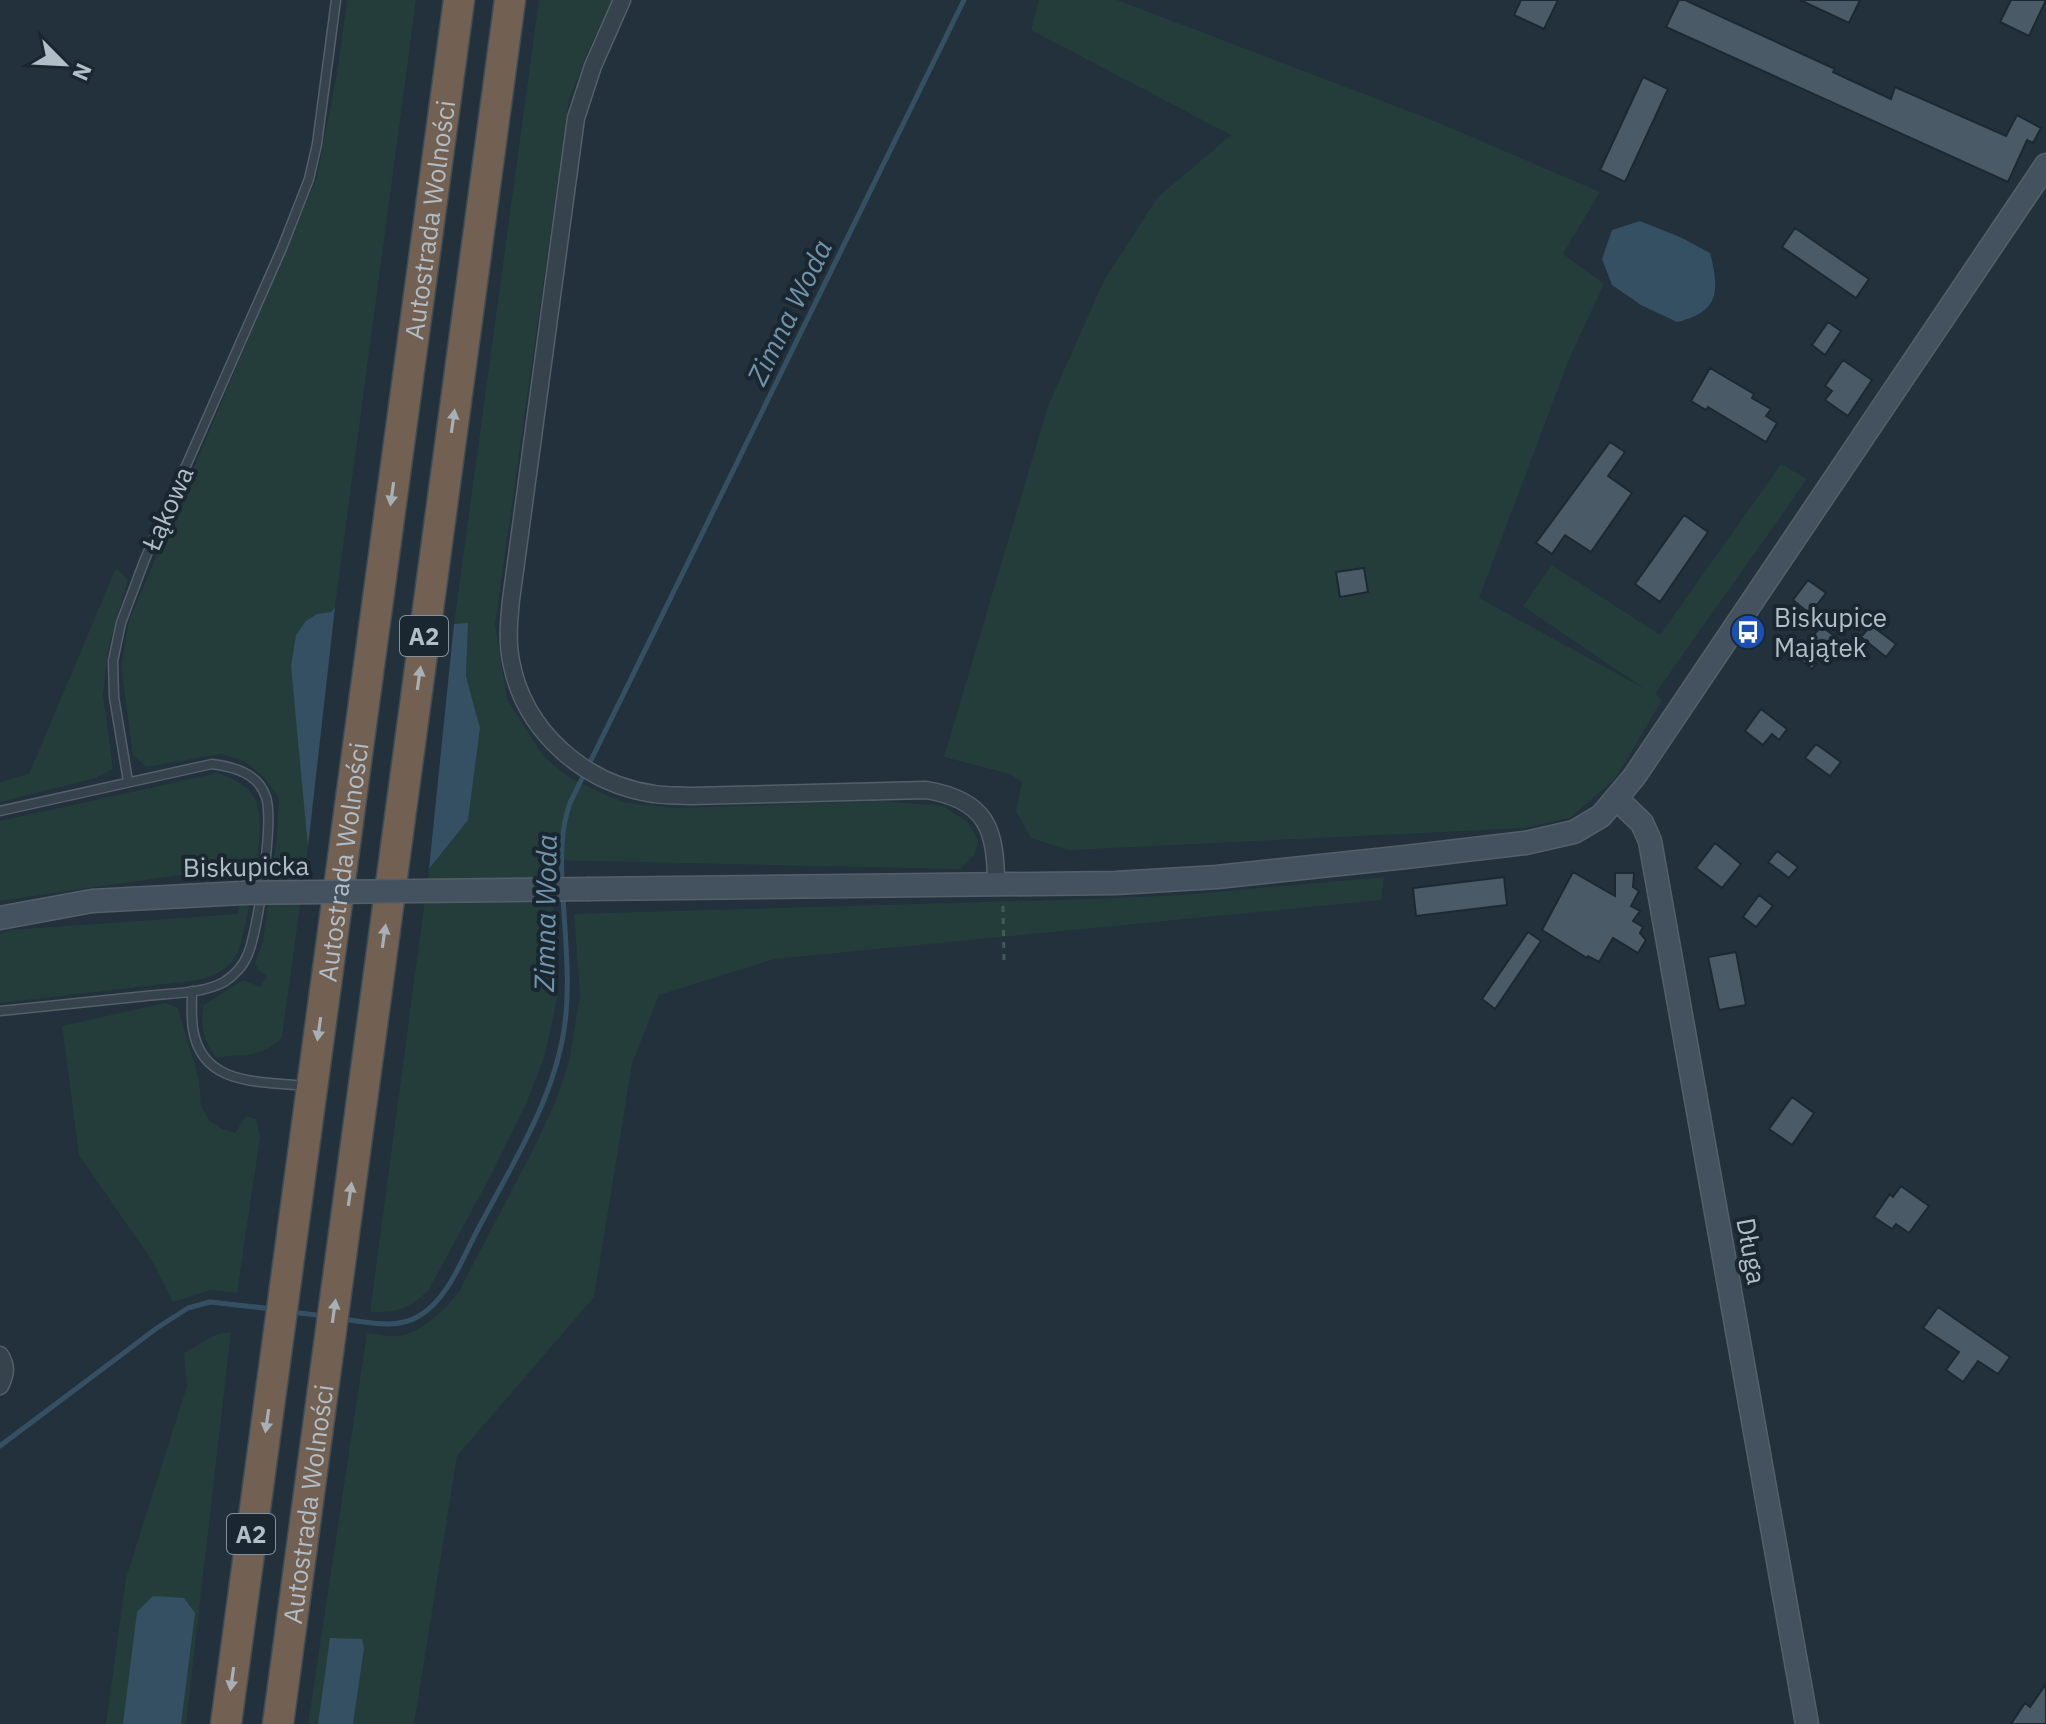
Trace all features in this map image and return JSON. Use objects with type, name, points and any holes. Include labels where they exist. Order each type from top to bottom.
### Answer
[{"type":"highway","name":"Autostrada Wolności","points":[[226,1724],[459,0]]},
{"type":"highway","name":"Autostrada Wolności","points":[[278,1724],[510,0]]},
{"type":"main road","points":[[1617,799],[1734,631],[2046,165]]},
{"type":"main road","name":"Biskupicka","points":[[0,918],[92,901],[242,893],[999,886],[1217,877],[1533,842],[1574,832],[1601,816],[1617,799]]},
{"type":"main road","name":"Długa","points":[[1617,799],[1642,823],[1652,852],[1807,1724]]},
{"type":"street","points":[[622,0],[593,66],[576,118],[511,600],[511,661],[519,688],[529,711],[560,750],[587,770],[617,784],[654,794],[691,796],[926,790],[947,793],[965,802],[986,822],[994,841],[999,886]]},
{"type":"street","points":[[0,1386],[5,1375],[3,1360]]},
{"type":"lane","name":"Łąkowa","points":[[128,781],[114,697],[113,661],[121,623],[145,559],[282,248],[309,179],[317,144],[336,0]]},
{"type":"lane","points":[[0,811],[212,764],[236,767],[250,775],[265,796],[269,826],[254,937],[247,957],[224,982],[192,991],[0,1011]]},
{"type":"lane","points":[[192,991],[193,1030],[199,1049],[213,1069],[237,1078],[311,1087]]},
{"type":"path","points":[[999,886],[1004,961]]},
{"type":"green space","points":[[347,0],[416,0],[335,607],[332,612],[317,614],[296,635],[292,666],[308,847],[282,1037],[259,1052],[216,1058],[204,1033],[204,1005],[243,980],[260,987],[267,976],[255,963],[263,941],[279,798],[264,777],[244,761],[221,754],[146,767],[133,755],[121,666],[129,621],[317,177]]},
{"type":"green space","points":[[539,0],[612,0],[569,100],[495,625],[507,699],[544,757],[570,778],[622,802],[675,808],[881,801],[943,806],[968,822],[978,840],[975,854],[960,869],[551,860],[558,994],[545,1055],[527,1102],[428,1291],[402,1309],[370,1312],[429,869],[468,820],[480,728],[466,676],[468,624],[454,624]]},
{"type":"green space","points":[[1039,0],[1117,0],[1432,120],[1600,192],[1563,254],[1604,284],[1570,357],[1479,598],[1645,689],[1523,606],[1552,565],[1660,635],[1781,464],[1807,479],[1655,694],[1662,700],[1615,779],[1570,818],[1524,828],[1069,850],[1031,838],[1016,811],[1022,782],[1010,774],[944,757],[1048,406],[1104,280],[1158,197],[1231,135],[1031,30]]},
{"type":"green space","points":[[116,568],[128,580],[108,649],[103,695],[113,769],[96,778],[0,802],[0,782],[29,774]]},
{"type":"green space","points":[[218,773],[247,788],[257,804],[260,820],[248,913],[239,949],[232,962],[219,972],[199,980],[0,1003],[0,934],[10,930],[238,914],[245,869],[241,866],[0,901],[0,821]]},
{"type":"green space","points":[[1384,877],[1381,900],[774,959],[659,995],[632,1064],[594,1297],[457,1456],[414,1724],[308,1724],[367,1333],[394,1336],[412,1332],[438,1315],[452,1300],[535,1146],[569,1062],[580,995],[574,914],[1184,895]]},
{"type":"green space","points":[[165,1003],[178,1008],[199,1080],[201,1106],[209,1120],[235,1133],[246,1116],[256,1119],[260,1137],[237,1293],[211,1290],[173,1302],[153,1262],[79,1155],[62,1026]]},
{"type":"green space","points":[[231,1332],[186,1724],[106,1724],[126,1578],[187,1386],[184,1353],[217,1334]]},
{"type":"water","points":[[1640,221],[1710,253],[1715,279],[1713,298],[1709,306],[1691,318],[1677,322],[1641,305],[1612,285],[1602,259],[1612,230]]},
{"type":"water","points":[[335,607],[308,847],[291,666],[296,635],[306,621],[317,614],[331,612]]},
{"type":"water","points":[[468,623],[466,676],[480,728],[468,820],[429,869],[454,624]]},
{"type":"water","points":[[153,1596],[184,1598],[195,1613],[181,1724],[123,1724],[137,1612]]},
{"type":"water","points":[[330,1638],[362,1639],[364,1648],[353,1724],[318,1724]]},
{"type":"building","points":[[1521,0],[1558,0],[1544,29],[1514,15]]},
{"type":"building","points":[[1679,0],[1685,0],[1835,69],[1833,72],[1891,99],[1895,87],[2006,136],[2017,115],[2041,128],[2033,143],[2027,140],[2008,182],[1666,27]]},
{"type":"building","points":[[1800,0],[1860,0],[1849,23]]},
{"type":"building","points":[[2011,0],[2046,0],[2029,36],[2000,22]]},
{"type":"building","points":[[1643,77],[1668,89],[1625,182],[1600,170]]},
{"type":"building","points":[[1795,228],[1869,279],[1856,298],[1782,247]]},
{"type":"building","points":[[1828,322],[1841,331],[1825,355],[1812,345]]},
{"type":"building","points":[[1843,360],[1872,380],[1848,416],[1825,400],[1832,391],[1825,386]]},
{"type":"building","points":[[1710,368],[1754,394],[1752,398],[1771,409],[1766,416],[1777,423],[1766,442],[1708,407],[1706,410],[1691,401]]},
{"type":"building","points":[[1610,442],[1625,452],[1608,476],[1632,493],[1591,552],[1565,535],[1552,554],[1536,543]]},
{"type":"building","points":[[1684,515],[1708,532],[1660,602],[1635,584]]},
{"type":"building","points":[[1364,568],[1368,592],[1340,597],[1336,572]]},
{"type":"building","points":[[1808,580],[1826,593],[1810,614],[1793,600]]},
{"type":"building","points":[[1871,625],[1896,644],[1886,657],[1861,637]]},
{"type":"building","points":[[1821,626],[1837,638],[1812,669],[1796,657]]},
{"type":"building","points":[[1761,709],[1787,729],[1779,740],[1772,734],[1763,745],[1745,731]]},
{"type":"building","points":[[1816,744],[1841,762],[1830,776],[1805,758]]},
{"type":"building","points":[[1715,843],[1741,864],[1722,888],[1696,868]]},
{"type":"building","points":[[1777,851],[1798,867],[1789,878],[1768,862]]},
{"type":"building","points":[[1573,872],[1615,896],[1615,873],[1634,873],[1633,887],[1639,891],[1631,906],[1640,911],[1633,921],[1643,927],[1640,933],[1646,940],[1638,953],[1613,938],[1599,962],[1542,930]]},
{"type":"building","points":[[1504,877],[1507,905],[1416,916],[1413,888]]},
{"type":"building","points":[[1759,895],[1773,906],[1756,927],[1743,917]]},
{"type":"building","points":[[1528,932],[1541,941],[1495,1009],[1482,999]]},
{"type":"building","points":[[1736,952],[1746,1005],[1719,1010],[1708,957]]},
{"type":"building","points":[[1792,1097],[1814,1113],[1792,1145],[1769,1129]]},
{"type":"building","points":[[1901,1186],[1929,1206],[1909,1233],[1896,1224],[1892,1229],[1874,1217],[1890,1194],[1893,1197]]},
{"type":"building","points":[[1938,1307],[2010,1357],[1998,1374],[1978,1361],[1963,1382],[1946,1370],[1959,1352],[1923,1328]]},
{"type":"building","points":[[2046,1684],[2046,1724],[2011,1724],[2025,1703],[2030,1707]]},
{"type":"waterway","name":"Zimna Woda","points":[[562,881],[562,841],[570,803],[964,0]]},
{"type":"waterway","name":"Zimna Woda","points":[[342,1319],[401,1323],[429,1309],[453,1278],[516,1159],[550,1083],[564,1030],[567,980],[563,895]]},
{"type":"waterway","name":"Zimna Woda","points":[[0,1446],[188,1308],[210,1302],[273,1309]]},
{"type":"waterway","name":"Zimna Woda","points":[[291,1312],[324,1316]]},
{"type":"place","name":"Biskupice Majątek","points":[[1748,632]]}]
